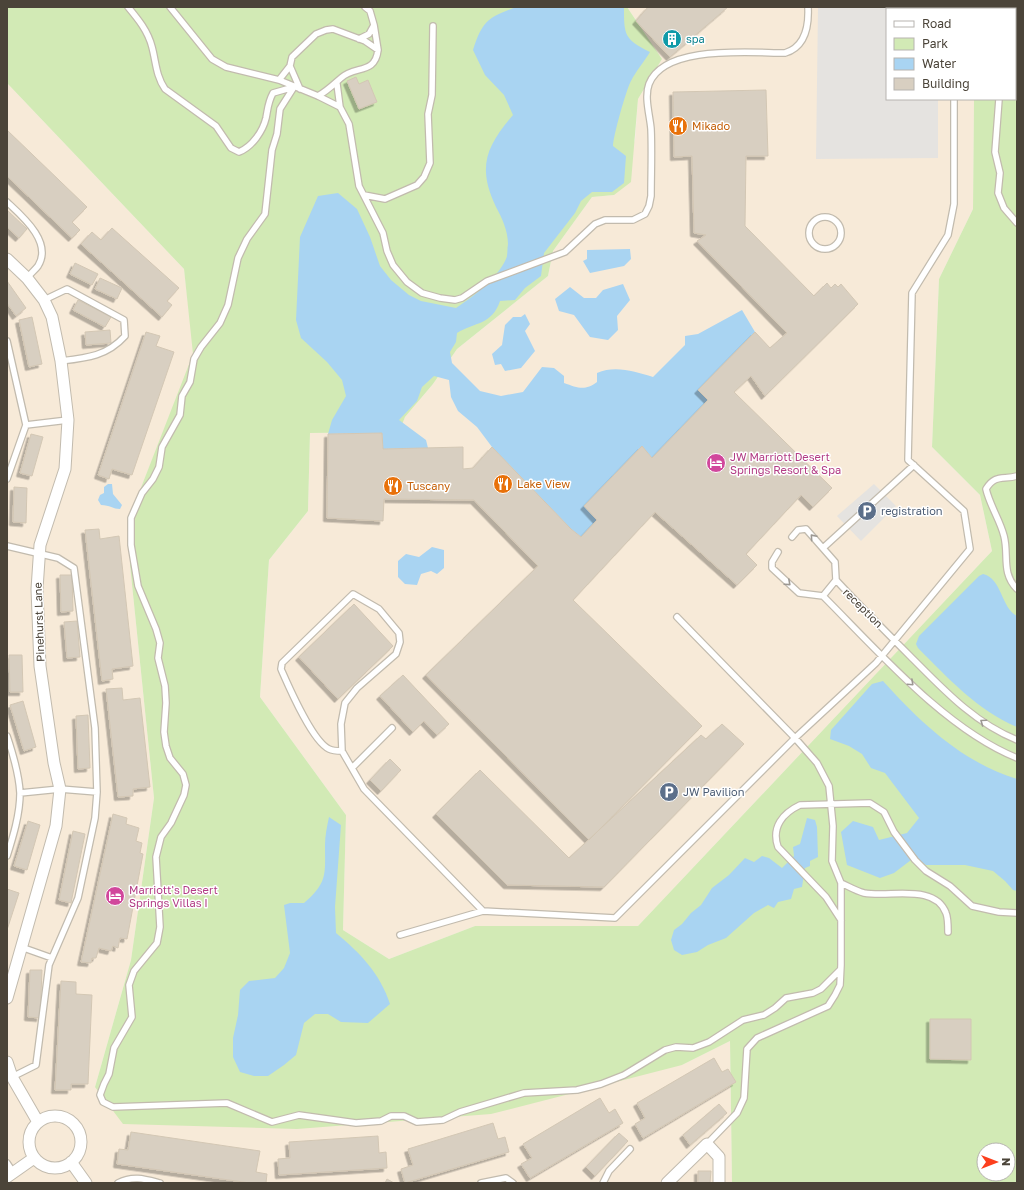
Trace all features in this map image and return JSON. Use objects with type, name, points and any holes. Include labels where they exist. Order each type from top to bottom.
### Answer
[{"type":"street","name":"Pinehurst Lane","points":[[7,259],[27,278],[44,300],[52,317],[61,361],[68,420],[65,470],[40,545],[37,589],[40,666],[54,763],[60,789],[56,826],[21,947],[10,976],[7,998]]},
{"type":"street","points":[[7,1062],[12,1077],[38,1122]]},
{"type":"street","points":[[57,1116],[69,1120],[75,1126],[81,1141],[77,1156],[64,1167],[56,1168],[40,1164],[34,1158],[29,1143],[30,1135],[38,1122],[45,1118],[57,1116]]},
{"type":"street","points":[[667,1183],[707,1144],[719,1157],[718,1183]]},
{"type":"street","points":[[9,1170],[34,1158]]},
{"type":"street","points":[[71,1162],[86,1183]]},
{"type":"lane","points":[[128,7],[142,24],[152,46],[160,81],[165,89],[216,126],[230,148],[239,152],[245,149],[258,135],[266,119],[268,101],[273,93],[294,87]]},
{"type":"lane","points":[[170,7],[212,59],[226,67],[279,80],[340,107]]},
{"type":"lane","points":[[318,96],[337,84],[341,78],[371,66],[377,59],[378,50],[374,25],[370,11],[365,7]]},
{"type":"lane","points":[[337,84],[340,107],[348,124],[359,186],[384,233],[387,251],[393,265],[407,282],[422,293],[455,300],[462,298],[487,281],[554,257],[572,248],[595,224],[605,220],[634,220],[645,214],[649,206],[651,196],[651,151],[647,94],[648,84],[654,75],[681,58],[705,53],[785,53],[793,51],[802,42],[807,28],[808,7]]},
{"type":"lane","points":[[359,39],[369,34],[374,25]]},
{"type":"lane","points":[[364,195],[385,200],[416,186],[424,177],[430,163],[428,114],[432,95],[433,26]]},
{"type":"lane","points":[[279,80],[290,66],[292,57],[316,34],[326,30],[333,29],[372,44],[378,50]]},
{"type":"lane","points":[[290,66],[301,90]]},
{"type":"lane","points":[[294,87],[280,110],[277,134],[272,150],[265,214],[248,239],[238,258],[228,304],[220,323],[201,347],[194,359],[190,382],[182,396],[180,415],[162,447],[159,467],[153,479],[142,493],[131,518],[130,546],[138,586],[156,629],[160,643],[158,658],[165,686],[166,703],[164,732],[166,746],[170,758],[183,774],[186,785],[184,795],[171,823],[161,837],[156,857],[160,927],[157,943],[134,971],[130,985],[132,1017],[114,1048],[109,1074],[100,1095],[103,1102],[112,1107],[227,1103],[272,1122],[299,1115],[356,1123],[381,1121],[391,1116],[404,1116],[417,1122],[443,1120],[460,1112],[524,1093],[577,1090],[602,1084],[624,1075],[665,1050],[676,1047],[693,1048],[709,1042],[743,1020],[770,1012],[786,998],[813,993],[821,989],[840,970]]},
{"type":"lane","points":[[400,935],[483,911],[615,918],[795,738],[839,700],[883,656],[970,549],[964,511],[908,460],[912,293],[948,235],[954,204],[954,100]]},
{"type":"lane","points":[[999,100],[995,152],[1000,173],[998,193],[1004,208],[1017,223]]},
{"type":"lane","points":[[7,202],[33,229],[40,244],[41,258],[38,266],[27,278]]},
{"type":"lane","points":[[824,216],[834,219],[838,223],[841,232],[835,246],[825,250],[814,246],[810,241],[808,230],[814,220],[824,216]]},
{"type":"lane","points":[[44,300],[66,290],[124,320],[125,336],[116,347],[92,357],[61,361]]},
{"type":"lane","points":[[7,341],[26,425],[17,446],[7,479]]},
{"type":"lane","points":[[26,425],[68,420]]},
{"type":"lane","points":[[823,548],[914,465]]},
{"type":"lane","points":[[1017,476],[997,478],[991,482],[986,489],[1004,537],[1006,572],[1010,581],[1017,589]]},
{"type":"lane","name":"reception","points":[[792,538],[798,530],[806,529],[834,562],[836,580],[943,690],[969,712],[990,727],[1017,740]]},
{"type":"lane","points":[[7,546],[58,558],[74,568],[94,728],[97,792],[95,818],[78,898],[49,965],[36,1065],[12,1077]]},
{"type":"lane","points":[[778,552],[772,562],[772,568],[799,593],[823,596],[836,580]]},
{"type":"lane","points":[[342,751],[329,749],[314,734],[300,710],[281,669],[282,663],[353,594],[379,609],[399,633],[400,642],[396,654],[357,688],[345,703],[341,724],[342,751],[364,789],[483,911]]},
{"type":"lane","name":"reception","points":[[823,596],[883,656],[944,713],[974,736],[1001,752],[1017,758]]},
{"type":"lane","points":[[677,618],[795,738],[817,763],[829,786],[834,826],[832,861],[841,883],[840,985],[828,1006],[757,1038],[747,1049],[744,1098],[737,1113],[707,1144]]},
{"type":"lane","points":[[352,768],[392,728]]},
{"type":"lane","points":[[7,736],[14,758],[20,794],[14,834],[7,856]]},
{"type":"lane","points":[[20,794],[60,789],[97,792]]},
{"type":"lane","points":[[841,920],[826,897],[778,847],[775,839],[778,824],[782,817],[790,810],[800,805],[870,803],[884,812],[894,832],[915,860],[926,871],[950,886],[972,906],[999,912],[1017,913]]},
{"type":"lane","points":[[841,883],[863,893],[895,895],[919,894],[934,898],[946,913],[948,932]]},
{"type":"lane","points":[[21,947],[52,958]]},
{"type":"lane","points":[[603,1183],[609,1171],[630,1149]]},
{"type":"lane","points":[[118,1183],[128,1178],[137,1178],[160,1183]]},
{"type":"lane","points":[[481,1183],[506,1178],[513,1183]]},
{"type":"shaded area","points":[[627,7],[975,7],[886,8],[886,100],[974,100],[973,209],[939,279],[932,447],[980,495],[992,551],[638,926],[475,926],[389,959],[343,930],[346,815],[260,697],[269,560],[308,511],[310,433],[399,431],[405,417],[433,384],[457,349],[548,276],[553,251],[592,197],[614,195],[635,140],[638,99],[662,59]]},
{"type":"shaded area","points":[[818,7],[906,7],[907,8],[886,8],[886,100],[938,100],[938,158],[816,159]]},
{"type":"shaded area","points":[[7,83],[184,269],[194,354],[135,503],[130,565],[154,798],[131,960],[95,1087],[682,1065],[730,1041],[732,1183],[7,1183]]},
{"type":"shaded area","name":"registration","points":[[874,484],[896,506],[861,541],[837,516]]},
{"type":"green space","points":[[7,7],[627,7],[662,59],[638,99],[631,182],[614,195],[592,197],[553,251],[548,276],[457,349],[433,384],[405,417],[399,432],[310,433],[308,511],[269,560],[260,697],[346,815],[343,930],[389,959],[475,926],[638,926],[992,551],[980,495],[932,447],[939,279],[973,209],[974,100],[1016,100],[1016,8],[975,7],[1017,7],[1017,1183],[732,1183],[730,1041],[682,1065],[491,1114],[297,1129],[123,1124],[95,1087],[131,960],[154,798],[130,565],[135,503],[193,354],[184,269],[7,83]]},
{"type":"water","points":[[516,7],[624,7],[624,24],[627,35],[635,43],[650,52],[635,74],[629,86],[620,114],[613,146],[626,156],[624,183],[612,192],[592,192],[581,201],[575,213],[544,253],[541,276],[525,288],[515,300],[500,301],[497,309],[488,319],[457,333],[456,342],[450,352],[452,363],[480,391],[501,396],[523,392],[542,367],[554,368],[564,376],[564,383],[585,388],[597,382],[597,373],[604,371],[618,369],[653,377],[685,345],[685,336],[698,334],[742,310],[755,332],[698,390],[708,400],[652,458],[642,446],[584,506],[597,520],[581,537],[571,529],[492,447],[477,427],[458,411],[451,397],[449,380],[434,376],[422,387],[417,401],[399,420],[426,440],[428,448],[383,449],[382,433],[328,434],[332,420],[346,396],[342,380],[327,362],[301,338],[296,320],[300,237],[318,196],[338,193],[357,209],[370,237],[380,266],[391,280],[409,295],[421,301],[456,308],[491,281],[502,267],[507,256],[507,234],[490,193],[486,169],[487,158],[496,137],[513,115],[504,95],[485,75],[473,50],[480,32],[488,21],[499,14]]},
{"type":"water","points":[[630,249],[631,259],[624,266],[590,273],[583,261],[587,259],[587,250]]},
{"type":"water","points":[[623,284],[630,300],[617,316],[618,330],[608,340],[590,337],[574,315],[559,311],[555,299],[570,287],[584,298],[596,298],[603,290]]},
{"type":"water","points":[[525,314],[530,324],[525,331],[535,351],[521,368],[505,371],[501,364],[495,365],[492,354],[502,345],[505,325],[513,317],[521,317]]},
{"type":"water","points":[[108,484],[112,484],[113,494],[122,505],[120,509],[101,505],[98,500],[100,495],[104,493],[104,487]]},
{"type":"water","points":[[432,547],[444,550],[444,568],[437,574],[431,571],[421,574],[417,585],[405,584],[398,577],[398,561],[406,554],[419,557]]},
{"type":"water","points":[[983,574],[994,581],[1008,607],[1017,616],[1017,727],[1002,720],[976,702],[940,671],[916,644],[919,636],[979,576]]},
{"type":"water","points":[[883,681],[912,712],[960,752],[997,772],[1017,779],[1017,891],[1013,890],[993,871],[965,865],[926,865],[915,857],[894,873],[880,878],[847,865],[841,832],[853,821],[873,827],[879,840],[907,833],[919,818],[885,773],[871,768],[862,754],[849,746],[830,739],[831,730],[872,684]]},
{"type":"water","points":[[329,817],[341,825],[335,907],[336,933],[361,956],[375,973],[390,1004],[368,1023],[341,1022],[328,1014],[315,1014],[304,1023],[296,1055],[284,1065],[268,1076],[254,1076],[240,1072],[233,1057],[233,1038],[238,1015],[240,990],[249,981],[275,978],[284,968],[290,953],[284,905],[290,903],[304,903],[312,896],[321,883],[325,870],[325,838]]},
{"type":"water","points":[[807,818],[815,820],[817,827],[818,857],[810,861],[810,866],[805,868],[802,887],[794,889],[791,899],[778,902],[774,908],[768,905],[754,913],[726,938],[708,945],[697,952],[682,955],[674,950],[671,940],[674,930],[701,905],[712,888],[729,875],[745,858],[754,862],[762,856],[769,858],[782,868],[794,856],[793,847],[800,844]]},
{"type":"building","name":"spa","points":[[648,7],[728,7],[670,57],[636,21]]},
{"type":"building","points":[[356,77],[359,84],[368,80],[377,102],[359,109],[347,81]]},
{"type":"building","name":"JW Marriott Desert Springs Resort & Spa","points":[[766,90],[768,156],[746,156],[745,226],[814,296],[827,283],[831,288],[835,284],[838,287],[841,284],[858,304],[765,396],[751,376],[734,392],[832,488],[813,507],[801,495],[746,554],[757,565],[737,585],[655,512],[573,600],[702,726],[589,840],[426,675],[538,566],[474,500],[384,499],[383,521],[327,518],[328,434],[382,433],[383,449],[463,447],[463,469],[473,468],[492,447],[571,529],[581,537],[597,520],[584,506],[642,446],[652,458],[708,400],[698,390],[755,332],[770,348],[787,333],[697,241],[706,235],[694,233],[692,156],[674,157],[673,92]]},
{"type":"building","points":[[7,130],[87,207],[72,222],[80,230],[72,238],[7,176]]},
{"type":"building","points":[[7,210],[27,229],[19,238],[7,227]]},
{"type":"building","points":[[112,228],[179,288],[167,301],[172,305],[162,317],[81,244],[92,232],[101,240]]},
{"type":"building","points":[[75,263],[98,274],[92,285],[70,274]]},
{"type":"building","points":[[100,278],[122,288],[117,299],[95,289]]},
{"type":"building","points":[[7,281],[26,308],[16,316],[7,303]]},
{"type":"building","points":[[78,300],[111,317],[105,327],[73,310]]},
{"type":"building","points":[[32,317],[42,364],[29,367],[19,320]]},
{"type":"building","points":[[110,330],[111,343],[86,345],[85,332]]},
{"type":"building","points":[[146,332],[160,336],[156,346],[174,352],[132,475],[112,469],[109,479],[98,475]]},
{"type":"building","points":[[31,434],[43,437],[32,476],[20,473]]},
{"type":"building","points":[[14,487],[27,488],[26,523],[13,522]]},
{"type":"building","points":[[99,529],[100,539],[119,536],[133,666],[112,669],[113,679],[102,681],[85,530]]},
{"type":"building","points":[[60,575],[72,575],[73,611],[61,612]]},
{"type":"building","points":[[354,604],[393,646],[338,699],[299,657]]},
{"type":"building","points":[[77,621],[80,657],[67,658],[64,622]]},
{"type":"building","points":[[9,655],[22,655],[23,692],[10,692]]},
{"type":"building","points":[[403,675],[449,724],[437,735],[424,721],[413,732],[380,696]]},
{"type":"building","points":[[122,688],[123,700],[140,698],[150,787],[133,789],[133,796],[118,797],[106,689]]},
{"type":"building","points":[[23,701],[36,747],[24,751],[10,705]]},
{"type":"building","points":[[88,715],[90,768],[78,769],[76,716]]},
{"type":"building","name":"JW Pavilion","points":[[722,724],[744,744],[604,887],[507,885],[436,814],[480,770],[569,858],[701,735],[706,739]]},
{"type":"building","points":[[390,759],[401,770],[381,791],[370,780]]},
{"type":"building","name":"Marriott's Desert Springs Villas I","points":[[113,814],[127,818],[126,824],[139,828],[136,841],[142,843],[140,853],[143,854],[127,939],[120,938],[118,948],[113,946],[111,951],[99,948],[96,958],[92,958],[91,963],[81,962]]},
{"type":"building","points":[[28,821],[40,825],[27,870],[14,866]]},
{"type":"building","points":[[73,831],[85,834],[71,903],[59,900]]},
{"type":"building","points":[[7,889],[19,893],[7,930]]},
{"type":"building","points":[[30,970],[42,970],[40,1018],[28,1017]]},
{"type":"building","points":[[61,981],[76,982],[76,994],[92,995],[88,1084],[71,1084],[71,1090],[55,1090]]},
{"type":"building","points":[[930,1019],[971,1019],[971,1060],[930,1059]]},
{"type":"building","points":[[714,1058],[722,1072],[728,1069],[736,1082],[643,1138],[635,1124],[645,1118],[637,1103]]},
{"type":"building","points":[[600,1098],[609,1113],[615,1109],[623,1123],[530,1178],[521,1164],[532,1158],[523,1144]]},
{"type":"building","points":[[719,1104],[727,1113],[690,1145],[683,1135]]},
{"type":"building","points":[[493,1123],[498,1139],[505,1137],[509,1152],[405,1183],[401,1169],[413,1165],[408,1149]]},
{"type":"building","points":[[131,1132],[260,1151],[256,1172],[267,1174],[266,1183],[250,1183],[117,1164],[119,1149],[128,1150]]},
{"type":"building","points":[[619,1133],[628,1141],[595,1176],[586,1167]]},
{"type":"building","points":[[378,1136],[379,1153],[386,1152],[387,1168],[279,1175],[278,1159],[290,1158],[289,1142]]},
{"type":"building","points":[[698,1171],[711,1171],[710,1183],[698,1183]]},
{"type":"building","points":[[387,1179],[394,1183],[385,1183]]},
{"type":"place","name":"spa","points":[[672,39]]},
{"type":"place","name":"Mikado","points":[[678,126]]},
{"type":"place","name":"JW Marriott Desert Springs Resort & Spa","points":[[716,463]]},
{"type":"place","name":"Lake View","points":[[503,484]]},
{"type":"place","name":"Tuscany","points":[[393,486]]},
{"type":"place","name":"registration","points":[[867,511]]},
{"type":"place","name":"JW Pavilion","points":[[669,792]]},
{"type":"place","name":"Marriott's Desert Springs Villas I","points":[[115,896]]}]
